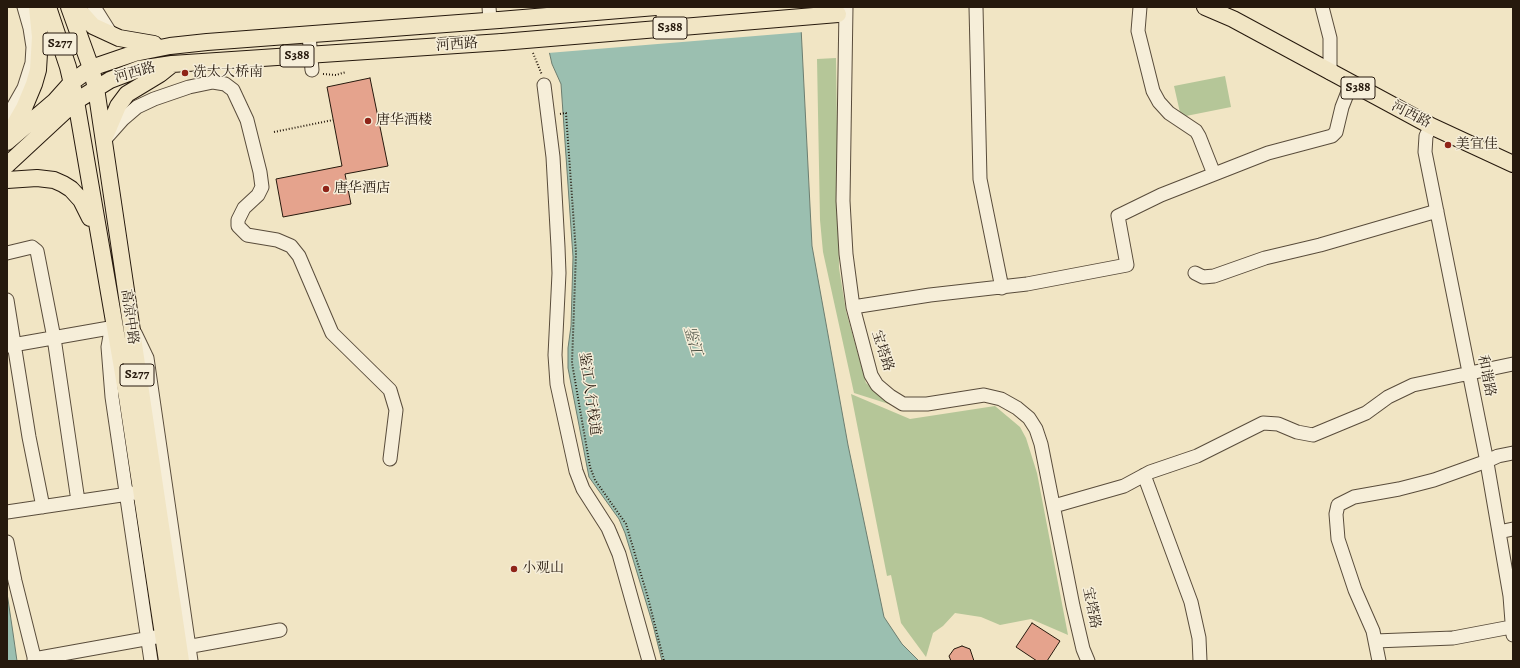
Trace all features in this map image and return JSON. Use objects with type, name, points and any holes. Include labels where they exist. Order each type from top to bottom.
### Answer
[{"type":"main road","points":[[7,137],[24,108],[38,70],[40,37],[36,7]]},
{"type":"main road","name":"S277","points":[[48,7],[72,82]]},
{"type":"main road","name":"S277","points":[[70,7],[91,68]]},
{"type":"main road","points":[[76,7],[93,26],[111,34],[143,44],[170,46]]},
{"type":"main road","name":"河西路","points":[[7,142],[55,101],[72,82],[91,68],[135,53],[170,46],[309,35],[493,16],[656,7]]},
{"type":"main road","name":"河西路","points":[[1205,7],[1233,19],[1330,73],[1431,126],[1513,164]]},
{"type":"main road","name":"河西路","points":[[7,165],[76,101],[96,88],[126,73],[172,64],[286,56],[311,62],[842,9]]},
{"type":"main road","points":[[284,36],[286,56]]},
{"type":"main road","points":[[103,141],[110,121],[118,106],[127,94],[160,74],[172,64]]},
{"type":"main road","name":"高凉中路","points":[[91,68],[96,88],[103,141],[122,326],[143,492],[167,661]]},
{"type":"main road","name":"高凉中路","points":[[72,82],[101,246],[152,437],[183,652]]},
{"type":"main road","points":[[7,180],[37,178],[54,180],[72,189],[88,211],[101,246]]},
{"type":"street","points":[[7,118],[24,88],[32,63],[33,47],[30,28],[24,7]]},
{"type":"street","points":[[94,7],[111,34]]},
{"type":"street","points":[[976,7],[980,178],[1002,288]]},
{"type":"street","points":[[1140,7],[1138,31],[1152,91],[1168,113],[1196,131],[1214,174]]},
{"type":"street","points":[[1322,7],[1330,38],[1330,73]]},
{"type":"street","name":"宝塔路","points":[[842,9],[843,201],[847,261],[853,307],[871,375],[877,385],[890,396],[903,404],[926,404],[984,395],[1001,399],[1017,408],[1029,418],[1036,429],[1040,444],[1054,506],[1073,606],[1083,649],[1088,661]]},
{"type":"street","points":[[309,35],[311,62]]},
{"type":"street","points":[[103,141],[116,129],[123,119],[137,107],[154,99],[189,87],[213,82],[226,84],[233,90],[247,120],[257,159],[262,187],[258,195],[244,208],[238,220],[238,226],[247,235],[285,242],[291,246],[299,256],[332,334],[390,390],[396,410],[390,460]]},
{"type":"street","points":[[853,307],[930,294],[1002,288],[1127,265],[1118,216],[1161,195],[1268,153],[1332,136],[1336,132],[1342,107],[1351,84]]},
{"type":"street","points":[[544,85],[553,157],[559,259],[555,356],[557,384],[578,476],[583,489],[604,519],[613,539],[624,568],[649,661]]},
{"type":"street","name":"和谐路","points":[[1431,126],[1426,136],[1425,152],[1487,461],[1510,596],[1512,631]]},
{"type":"street","points":[[1195,273],[1203,277],[1214,276],[1265,258],[1320,245],[1437,211]]},
{"type":"street","points":[[7,253],[32,247],[37,251],[54,338],[78,501]]},
{"type":"street","points":[[7,300],[10,345],[43,507]]},
{"type":"street","points":[[10,345],[122,326]]},
{"type":"street","points":[[122,326],[110,336],[108,347],[112,396],[152,661]]},
{"type":"street","points":[[1054,506],[1124,486],[1144,475],[1197,456],[1263,423],[1278,424],[1297,432],[1313,435],[1366,413],[1400,391],[1413,386],[1513,364]]},
{"type":"street","points":[[1379,661],[1375,641],[1338,539],[1336,514],[1338,505],[1354,497],[1399,489],[1434,480],[1498,456],[1513,452]]},
{"type":"street","points":[[1144,475],[1191,602],[1198,638],[1200,661]]},
{"type":"street","points":[[7,512],[143,492]]},
{"type":"street","points":[[1499,532],[1513,529]]},
{"type":"street","points":[[7,542],[34,660],[164,635]]},
{"type":"street","points":[[191,661],[183,652],[280,630]]},
{"type":"street","points":[[1375,641],[1453,638],[1512,631]]},
{"type":"path","points":[[311,62],[331,75],[346,72]]},
{"type":"path","name":"鉴江人行栈道","points":[[566,113],[576,264],[572,349],[574,375],[592,476],[626,524],[648,598],[664,661]]},
{"type":"path","points":[[274,132],[333,120]]},
{"type":"shaded area","points":[[836,58],[839,268],[846,311],[866,383],[892,405],[854,393],[823,252],[820,220],[817,59]]},
{"type":"shaded area","points":[[1225,76],[1231,107],[1181,117],[1174,86]]},
{"type":"shaded area","points":[[851,394],[910,419],[995,406],[1020,427],[1026,438],[1037,473],[1068,635],[1031,619],[1000,625],[981,617],[955,613],[943,626],[933,633],[926,657],[901,623],[891,575],[887,576]]},
{"type":"water","name":"鉴江","points":[[539,7],[800,7],[812,246],[848,445],[884,617],[902,644],[919,661],[662,661],[653,625],[625,533],[619,519],[589,477],[568,368],[573,257],[561,84],[552,64]]},
{"type":"water","points":[[7,593],[13,633],[17,661],[7,661]]},
{"type":"pier","points":[[537,7],[802,7],[804,32],[548,53]]},
{"type":"building","points":[[370,78],[388,166],[345,174],[351,204],[283,217],[276,179],[342,166],[327,87]]},
{"type":"building","points":[[1032,623],[1060,641],[1047,661],[1037,661],[1016,647]]},
{"type":"building","points":[[962,646],[970,649],[974,661],[951,661],[949,656],[954,649]]},
{"type":"place","name":"冼太大桥南","points":[[185,73]]},
{"type":"place","name":"唐华酒楼","points":[[368,121]]},
{"type":"place","name":"美宜佳","points":[[1448,145]]},
{"type":"place","name":"唐华酒店","points":[[326,189]]},
{"type":"place","name":"小观山","points":[[514,569]]}]
